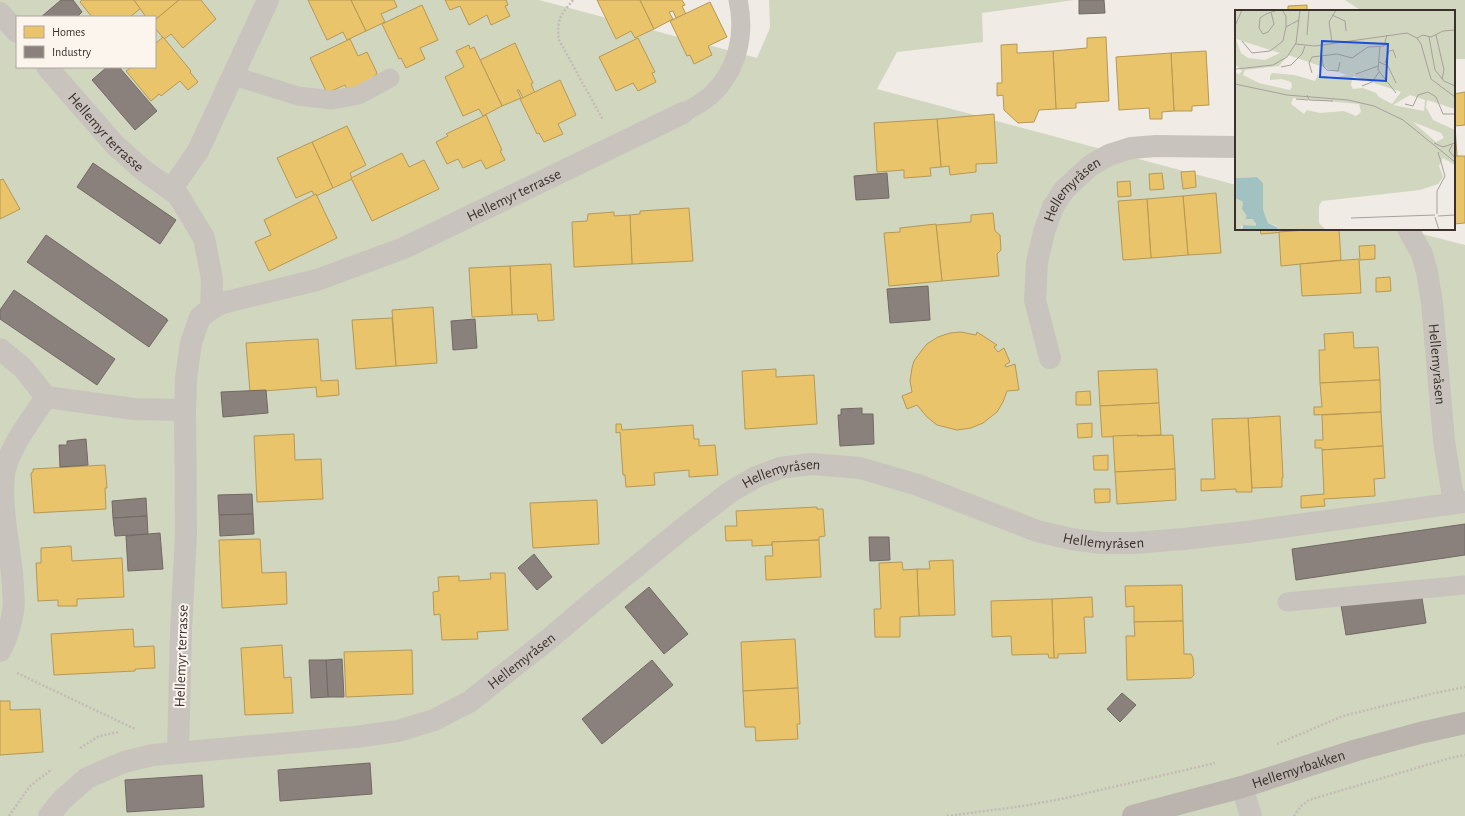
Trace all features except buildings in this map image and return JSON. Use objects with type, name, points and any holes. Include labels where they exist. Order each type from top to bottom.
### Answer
[{"type":"street","points":[[171,190],[198,151],[268,0]]},
{"type":"street","points":[[0,13],[16,31]]},
{"type":"street","name":"Hellemyr terrasse","points":[[48,68],[115,145],[143,170],[178,195],[204,238],[212,279],[211,309]]},
{"type":"street","name":"Hellemyr terrasse","points":[[178,752],[181,632],[186,533],[186,378],[191,343],[200,317],[222,303],[317,280],[404,248],[683,113]]},
{"type":"street","name":"Hellemyråsen","points":[[1050,358],[1035,300],[1037,262],[1044,232],[1053,207],[1064,190],[1090,166],[1109,155],[1132,148],[1156,146],[1235,147]]},
{"type":"street","name":"Hellemyråsen","points":[[178,752],[355,737],[398,731],[434,720],[469,702],[730,492],[756,477],[780,468],[811,464],[860,468],[918,485],[1037,531],[1072,539],[1102,543],[1134,543],[1222,534],[1459,503],[1444,441],[1432,303],[1427,272],[1422,254],[1409,230]]},
{"type":"street","points":[[0,349],[23,368],[46,397],[134,409],[185,410]]},
{"type":"street","points":[[0,651],[7,638],[14,609],[12,569],[2,512],[4,473],[9,456],[46,397]]},
{"type":"street","name":"Hellemyrbakken","points":[[1133,816],[1242,787],[1357,750],[1420,733],[1465,723]]},
{"type":"street","points":[[49,816],[62,800],[87,778],[124,762],[154,755],[178,752]]},
{"type":"street","points":[[1242,787],[1251,816]]},
{"type":"lane","name":"Hellemyr terrasse","points":[[683,113],[709,97],[725,80],[731,68],[740,40],[742,22],[738,0]]},
{"type":"lane","points":[[234,76],[298,96],[332,100],[359,95],[390,78]]},
{"type":"lane","points":[[1287,602],[1465,585]]},
{"type":"path","points":[[573,0],[563,13],[557,26],[559,40],[617,144]]},
{"type":"path","points":[[13,671],[139,732]]},
{"type":"path","points":[[1270,747],[1343,716],[1465,687]]},
{"type":"path","points":[[1294,816],[1301,806],[1309,800],[1450,758],[1465,755]]},
{"type":"path","points":[[947,816],[1023,806],[1066,798],[1221,761]]},
{"type":"green space","points":[[0,0],[539,0],[757,58],[770,28],[769,0],[1074,0],[982,13],[983,42],[897,52],[877,89],[1235,185],[1235,230],[1407,230],[1465,245],[1465,816],[0,816]]},
{"type":"green space","points":[[1345,0],[1465,0],[1465,59],[1455,59],[1455,10],[1360,10]]}]
